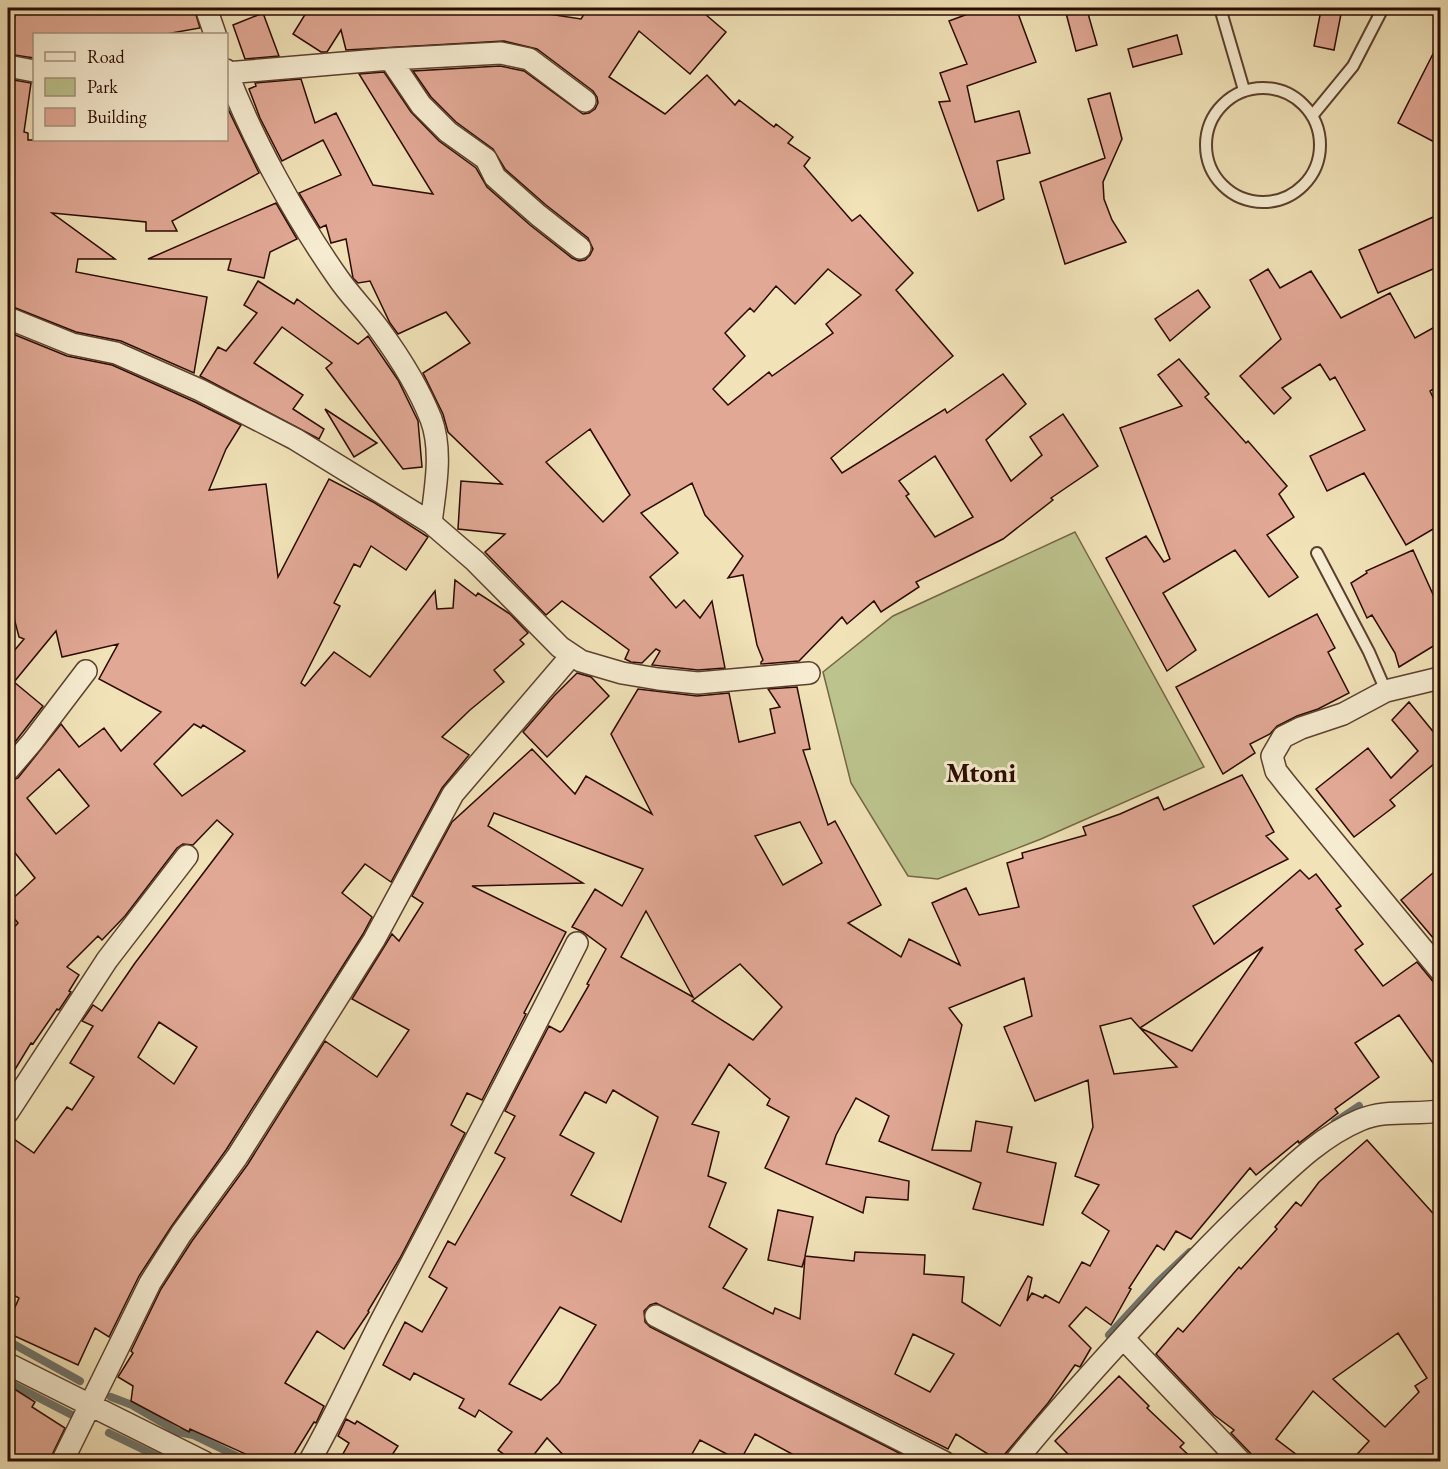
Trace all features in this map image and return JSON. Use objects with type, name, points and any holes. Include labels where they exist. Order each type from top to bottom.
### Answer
[{"type":"street","points":[[206,8],[215,33]]},
{"type":"street","points":[[228,72],[501,53],[529,59],[585,101]]},
{"type":"street","points":[[390,59],[421,105],[448,132],[486,159],[495,177],[580,248]]},
{"type":"street","points":[[8,66],[33,71]]},
{"type":"street","points":[[228,74],[254,132],[300,220],[339,280],[381,331],[431,420],[436,439],[431,523]]},
{"type":"street","points":[[8,318],[72,344],[116,353],[200,390],[295,439],[431,523],[475,561],[542,630],[571,656],[595,666],[622,672],[658,679],[699,683],[809,673]]},
{"type":"street","points":[[62,1461],[150,1283],[181,1234],[237,1157],[374,940],[453,794],[571,656]]},
{"type":"street","points":[[8,770],[86,671]]},
{"type":"street","points":[[1440,678],[1386,692],[1343,714],[1301,728],[1283,737],[1272,756],[1274,764],[1293,793],[1440,970]]},
{"type":"street","points":[[8,1112],[107,960],[187,856]]},
{"type":"street","points":[[309,1461],[456,1182],[577,943]]},
{"type":"street","points":[[1015,1461],[1053,1414],[1235,1219],[1310,1149],[1361,1119],[1400,1111],[1440,1111]]},
{"type":"street","points":[[656,1316],[944,1461]]},
{"type":"street","points":[[1123,1338],[1241,1461]]},
{"type":"street","points":[[8,1364],[204,1461]]},
{"type":"lane","points":[[1220,8],[1244,90]]},
{"type":"lane","points":[[1312,116],[1353,66],[1383,8]]},
{"type":"lane","points":[[1270,88],[1294,97],[1312,116],[1320,136],[1320,158],[1311,178],[1295,193],[1276,202],[1254,202],[1233,195],[1216,180],[1207,160],[1205,139],[1211,118],[1225,101],[1244,90],[1270,88]]},
{"type":"lane","points":[[1317,554],[1369,652],[1386,692]]},
{"type":"green space","points":[[1075,532],[1204,767],[1041,839],[938,879],[908,876],[851,783],[823,672],[893,616]]},
{"type":"building","points":[[16,8],[194,8],[200,28],[172,33],[33,33],[33,58],[8,54],[8,33],[12,34]]},
{"type":"building","points":[[309,8],[509,8],[581,19],[588,8],[698,8],[726,32],[690,74],[639,31],[609,77],[665,114],[707,75],[735,105],[739,100],[774,127],[776,124],[793,137],[788,143],[810,158],[804,166],[852,221],[860,215],[913,273],[896,290],[953,356],[831,458],[842,473],[945,409],[947,413],[1003,374],[1026,404],[986,440],[1011,481],[1042,455],[1030,437],[1063,414],[1098,466],[1051,498],[1053,500],[1003,539],[916,582],[919,587],[881,612],[874,601],[847,624],[842,617],[799,661],[761,664],[763,660],[757,645],[743,575],[728,578],[743,556],[705,515],[692,483],[641,513],[678,553],[650,577],[676,608],[684,600],[700,618],[712,601],[725,668],[698,670],[652,665],[660,651],[656,649],[642,663],[625,659],[629,650],[562,601],[546,615],[485,552],[505,534],[458,529],[461,481],[502,484],[448,432],[443,414],[423,373],[470,343],[446,312],[398,334],[390,323],[370,281],[358,283],[353,278],[346,239],[331,243],[326,225],[320,228],[299,193],[341,175],[323,140],[282,161],[260,118],[249,89],[256,86],[255,83],[301,79],[315,123],[336,113],[373,185],[433,194],[359,74],[384,72],[411,112],[439,141],[476,168],[487,187],[530,225],[579,261],[585,260],[593,249],[588,238],[505,169],[493,149],[456,122],[431,97],[413,71],[500,66],[524,71],[583,114],[595,109],[598,103],[597,97],[593,91],[537,49],[504,41],[346,50],[341,30],[327,52],[321,52],[293,34]],"holes":[[[828,269],[861,295],[826,324],[833,333],[772,376],[769,372],[728,405],[713,389],[745,356],[725,333],[750,308],[754,312],[776,286],[795,304]],[[590,429],[630,495],[603,522],[546,462]],[[935,456],[973,517],[935,537],[906,496],[909,494],[899,481]]]},
{"type":"building","points":[[984,8],[1016,8],[1036,62],[967,86],[975,122],[1019,111],[1030,153],[997,161],[1004,199],[978,211],[939,102],[950,101],[940,73],[967,64],[949,21]]},
{"type":"building","points":[[1087,10],[1097,45],[1076,51],[1066,13]]},
{"type":"building","points":[[1321,10],[1341,14],[1334,50],[1314,46]]},
{"type":"building","points":[[263,13],[279,56],[245,59],[233,25]]},
{"type":"building","points":[[1177,35],[1182,54],[1133,67],[1128,49]]},
{"type":"building","points":[[1440,40],[1440,145],[1398,123]]},
{"type":"building","points":[[8,79],[31,83],[24,132],[28,133],[28,140],[33,141],[228,141],[228,109],[259,173],[172,221],[177,231],[146,231],[146,222],[52,213],[115,259],[78,259],[76,272],[207,297],[194,373],[121,341],[76,332],[8,305]]},
{"type":"building","points":[[1110,93],[1122,139],[1103,182],[1104,199],[1112,220],[1126,242],[1065,264],[1040,182],[1105,158],[1088,99]]},
{"type":"building","points":[[276,203],[297,239],[270,252],[264,278],[228,270],[231,259],[148,259]]},
{"type":"building","points":[[1440,214],[1440,266],[1378,293],[1359,250]]},
{"type":"building","points":[[1268,269],[1280,288],[1311,271],[1341,318],[1390,293],[1415,338],[1440,324],[1440,385],[1430,391],[1440,412],[1440,525],[1406,545],[1364,473],[1327,491],[1310,456],[1365,430],[1335,377],[1330,380],[1320,364],[1282,388],[1291,398],[1274,414],[1240,376],[1281,339],[1250,280]]},
{"type":"building","points":[[258,281],[294,304],[297,299],[358,344],[368,336],[398,380],[418,421],[422,467],[403,469],[326,368],[332,363],[282,327],[254,363],[303,395],[293,409],[324,429],[319,439],[200,376],[218,347],[226,351],[257,313],[244,305]]},
{"type":"building","points":[[1198,290],[1210,307],[1170,341],[1155,319]]},
{"type":"building","points":[[8,332],[67,356],[112,365],[241,425],[226,449],[209,490],[266,484],[278,577],[329,479],[375,503],[428,537],[406,570],[371,546],[360,567],[354,564],[334,603],[340,606],[301,683],[305,686],[334,652],[370,677],[435,591],[437,609],[453,608],[455,580],[476,596],[478,593],[510,614],[528,633],[520,640],[524,644],[494,670],[504,682],[442,737],[469,755],[442,788],[391,882],[365,864],[342,893],[372,917],[363,934],[226,1150],[139,1276],[109,1337],[95,1328],[78,1365],[8,1333],[8,1323],[19,1298],[8,1292],[8,1135],[34,1153],[67,1107],[72,1110],[94,1077],[70,1063],[93,1026],[82,1021],[93,1005],[102,1011],[135,963],[233,834],[217,820],[193,845],[183,844],[177,848],[125,916],[102,940],[98,936],[67,967],[79,975],[69,991],[71,992],[33,1044],[31,1043],[8,1081],[8,934],[18,923],[8,911],[8,903],[35,878],[8,844],[8,782],[18,778],[61,724],[79,747],[104,728],[121,751],[161,712],[99,679],[118,644],[62,657],[56,631],[14,682],[43,706],[8,751],[8,658],[24,639],[19,637],[8,595]],"holes":[[[194,724],[201,728],[203,725],[245,751],[182,796],[154,764]],[[59,769],[89,806],[56,834],[27,798]],[[159,1022],[197,1047],[174,1084],[138,1057]]]},
{"type":"building","points":[[1179,359],[1209,394],[1205,397],[1246,443],[1248,441],[1287,486],[1279,494],[1294,517],[1267,535],[1298,577],[1269,597],[1235,550],[1163,593],[1196,650],[1167,671],[1106,558],[1146,536],[1164,562],[1170,559],[1120,428],[1182,406],[1158,375]]},
{"type":"building","points":[[325,409],[377,443],[354,457]]},
{"type":"building","points":[[1413,550],[1440,610],[1440,642],[1399,667],[1395,653],[1372,615],[1367,618],[1351,583],[1367,573],[1366,571]]},
{"type":"building","points":[[1317,614],[1335,648],[1328,652],[1349,693],[1277,726],[1270,734],[1250,744],[1255,753],[1223,774],[1176,687]]},
{"type":"building","points":[[577,673],[591,677],[609,696],[547,757],[523,732]]},
{"type":"building","points":[[797,687],[810,749],[803,750],[828,825],[835,821],[881,905],[848,923],[901,957],[909,939],[960,965],[932,903],[966,888],[979,915],[1019,907],[1007,863],[1023,858],[1022,853],[1086,835],[1083,827],[1158,797],[1164,810],[1242,775],[1274,832],[1266,836],[1288,859],[1193,906],[1214,944],[1300,870],[1309,879],[1316,874],[1341,906],[1336,909],[1363,944],[1355,950],[1383,986],[1417,962],[1440,990],[1440,1073],[1399,1015],[1355,1043],[1379,1077],[1335,1109],[1338,1113],[1256,1175],[1250,1168],[1191,1239],[1176,1231],[1164,1250],[1157,1245],[1129,1288],[1131,1289],[1111,1325],[1086,1307],[1069,1326],[1091,1348],[1080,1367],[1075,1365],[1048,1403],[1005,1454],[1002,1461],[956,1434],[948,1449],[656,1303],[644,1311],[645,1322],[650,1327],[915,1461],[805,1461],[755,1434],[740,1461],[700,1440],[688,1461],[569,1461],[547,1438],[529,1461],[513,1461],[498,1450],[512,1432],[479,1410],[475,1417],[459,1408],[464,1399],[414,1373],[410,1380],[383,1365],[405,1322],[422,1332],[447,1288],[429,1277],[448,1241],[455,1245],[505,1158],[495,1153],[515,1116],[505,1111],[549,1026],[560,1032],[563,1030],[589,985],[587,984],[606,949],[572,927],[595,889],[622,906],[643,869],[494,813],[488,826],[583,883],[472,886],[566,932],[482,1100],[467,1093],[451,1125],[465,1133],[369,1312],[344,1349],[317,1331],[285,1383],[324,1406],[316,1423],[314,1422],[290,1461],[261,1461],[190,1429],[189,1432],[131,1401],[133,1386],[118,1377],[133,1353],[131,1351],[161,1289],[192,1241],[248,1164],[325,1041],[377,1077],[409,1030],[352,999],[392,934],[399,941],[423,903],[412,896],[452,822],[532,749],[575,794],[586,776],[652,814],[611,734],[638,689],[697,696],[729,693],[739,742],[775,733],[770,709],[780,707],[768,689]],"holes":[[[800,822],[822,863],[783,885],[755,836]],[[646,911],[693,997],[621,957]],[[1263,947],[1192,1051],[1140,1028]],[[740,964],[782,1007],[753,1040],[692,1001]],[[1024,978],[1032,1016],[1004,1027],[1035,1101],[1088,1080],[1093,1127],[1075,1176],[1099,1185],[1082,1213],[1109,1231],[1090,1266],[1082,1262],[1059,1303],[1045,1295],[1043,1298],[1032,1293],[1027,1301],[1032,1278],[1028,1276],[1000,1326],[962,1302],[964,1277],[924,1274],[925,1255],[855,1252],[854,1261],[805,1256],[813,1217],[778,1210],[768,1260],[802,1267],[805,1257],[800,1319],[775,1308],[773,1314],[723,1288],[747,1249],[709,1227],[726,1183],[708,1176],[719,1132],[692,1124],[729,1064],[770,1099],[767,1105],[789,1117],[765,1168],[863,1213],[866,1197],[908,1200],[909,1181],[826,1164],[836,1135],[856,1098],[889,1116],[879,1141],[981,1183],[973,1209],[1043,1225],[1056,1163],[1007,1152],[1012,1127],[976,1121],[971,1151],[932,1150],[962,1025],[949,1008]],[[1131,1018],[1177,1067],[1114,1074],[1100,1026]],[[613,1090],[658,1117],[621,1222],[571,1195],[594,1153],[560,1135],[585,1092],[606,1103]],[[560,1307],[596,1325],[559,1383],[541,1400],[509,1384]],[[913,1334],[954,1354],[930,1392],[895,1374]]]},
{"type":"building","points":[[1409,702],[1440,740],[1440,759],[1390,800],[1395,806],[1354,837],[1316,789],[1368,748],[1391,778],[1418,751],[1392,720]]},
{"type":"building","points":[[1440,867],[1440,946],[1401,900]]},
{"type":"building","points":[[1367,1140],[1440,1221],[1440,1461],[1351,1461],[1369,1441],[1313,1391],[1276,1439],[1305,1461],[1258,1461],[1231,1433],[1234,1430],[1214,1415],[1156,1354],[1178,1328],[1183,1332],[1239,1267],[1241,1269],[1277,1229],[1275,1227],[1296,1202],[1301,1206],[1319,1182]],"holes":[[[1398,1333],[1427,1378],[1415,1386],[1419,1392],[1385,1427],[1333,1379]]]},
{"type":"building","points":[[1119,1376],[1149,1406],[1147,1408],[1184,1443],[1180,1447],[1195,1461],[1075,1461],[1055,1441]]},
{"type":"building","points":[[8,1385],[35,1402],[32,1407],[65,1428],[49,1461],[8,1461]]},
{"type":"building","points":[[346,1419],[355,1424],[357,1421],[398,1446],[388,1461],[339,1461],[349,1443],[338,1436]]},
{"type":"waterway","points":[[1335,1122],[1359,1106]]},
{"type":"waterway","points":[[1116,1342],[1109,1335],[1158,1282],[1190,1252]]},
{"type":"waterway","points":[[8,1341],[80,1381]]},
{"type":"waterway","points":[[8,1382],[72,1415]]},
{"type":"waterway","points":[[111,1397],[132,1405],[178,1432],[193,1435],[249,1462]]},
{"type":"waterway","points":[[109,1433],[169,1462]]},
{"type":"district","name":"Mtoni","points":[[981,772]]}]
